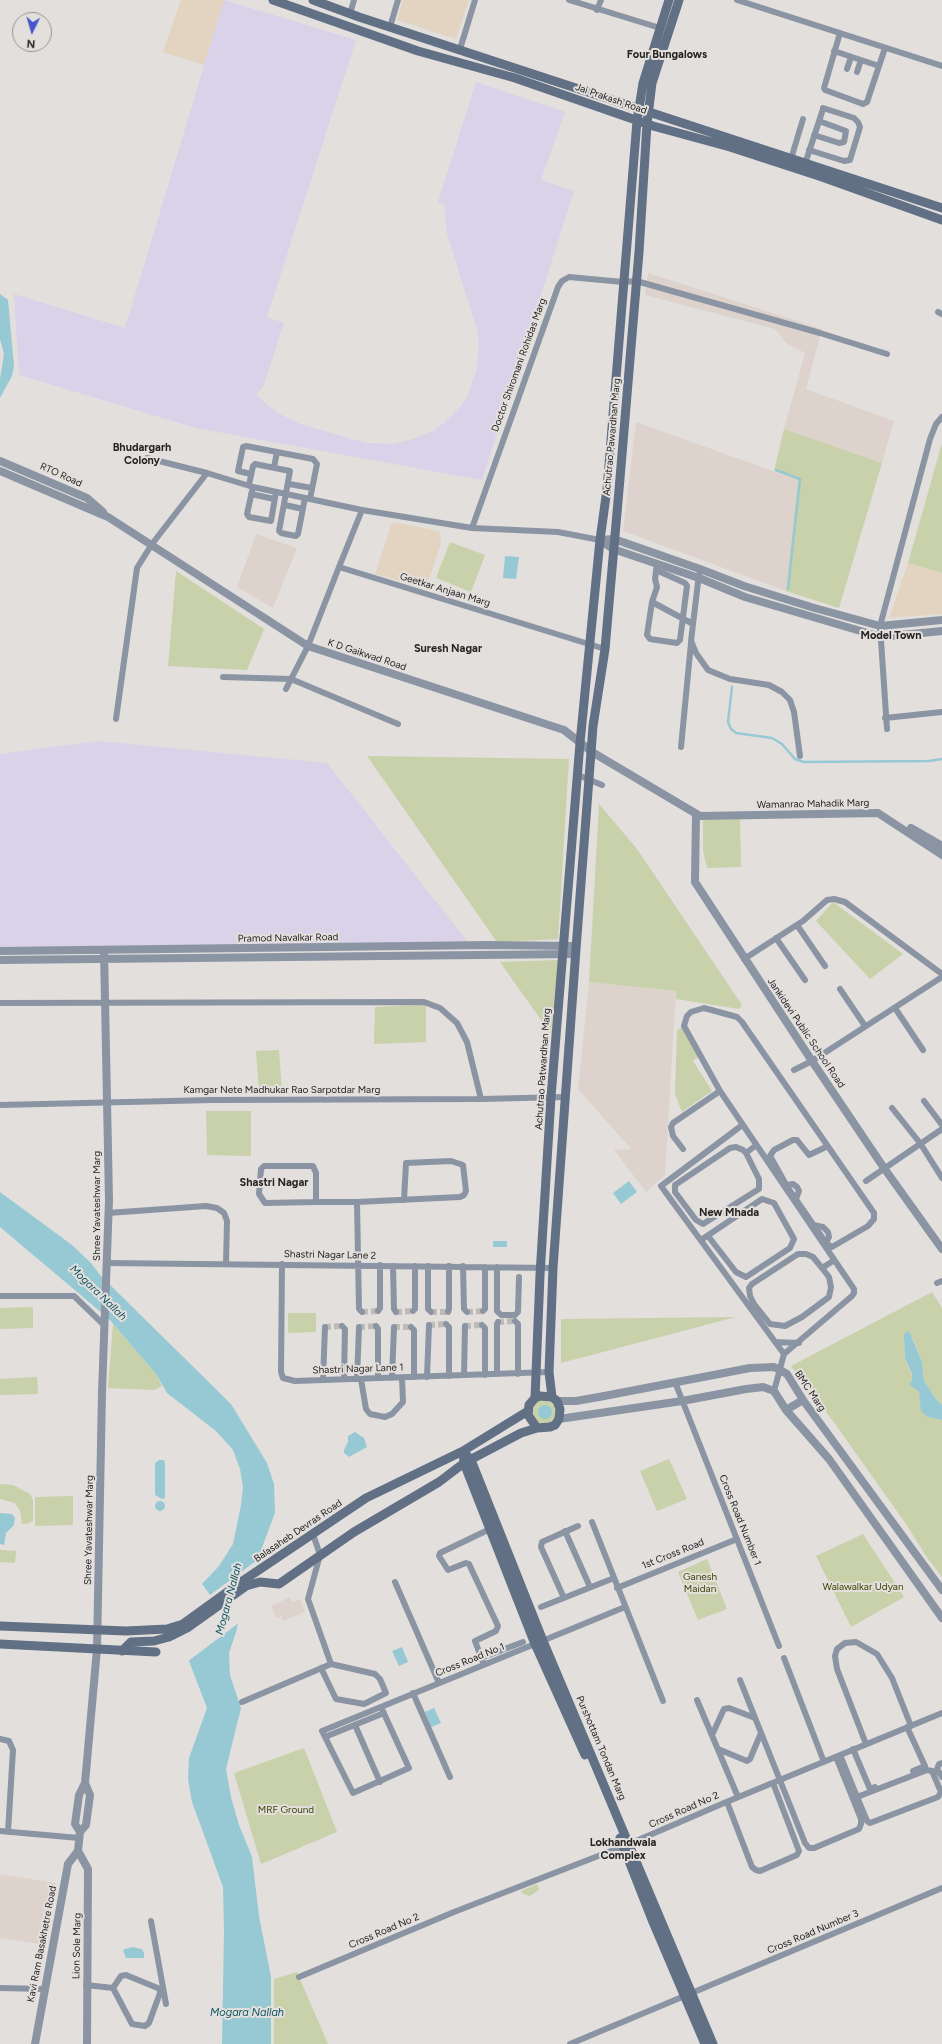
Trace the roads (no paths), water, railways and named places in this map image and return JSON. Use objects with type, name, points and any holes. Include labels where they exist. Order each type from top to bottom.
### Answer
[{"type":"main road","name":"Jai Prakash Road","points":[[273,0],[418,51],[515,78],[637,121],[730,147],[822,177],[942,220]]},
{"type":"main road","name":"Jai Prakash Road","points":[[313,0],[350,14],[942,208]]},
{"type":"main road","name":"Achutrao Pawardhan Marg","points":[[580,743],[606,489],[637,121],[643,82],[669,0]]},
{"type":"main road","name":"Achutrao Pawardhan Marg","points":[[592,752],[593,726],[605,649],[613,544],[619,490],[647,124],[652,83],[679,0]]},
{"type":"main road","name":"Achutrao Patwardhan Marg","points":[[535,1398],[540,1267],[551,1097],[580,743]]},
{"type":"main road","points":[[122,1651],[131,1642],[154,1641],[169,1637],[194,1625],[245,1583],[260,1582],[279,1584],[354,1532],[439,1482],[468,1462],[521,1433],[537,1428],[550,1427],[559,1419],[560,1409],[554,1399],[549,1372],[553,1268],[592,752]]},
{"type":"main road","points":[[537,1428],[530,1420],[528,1411],[529,1405],[535,1398],[546,1395],[554,1399]]},
{"type":"main road","name":"Balasaheb Devras Road","points":[[0,1626],[97,1630],[167,1629],[183,1624],[245,1583],[366,1498],[463,1451],[528,1411]]},
{"type":"main road","name":"Purshottam Tondan Marg","points":[[463,1451],[539,1643]]},
{"type":"main road","name":"Purshottam Tondan Marg","points":[[481,1495],[490,1529],[582,1746],[626,1845],[688,1994],[713,2044]]},
{"type":"main road","points":[[0,1644],[156,1652]]},
{"type":"main road","name":"Purshottam Tondan Marg","points":[[688,1994],[705,2044]]},
{"type":"street","points":[[350,14],[354,0]]},
{"type":"street","points":[[390,27],[398,0]]},
{"type":"street","points":[[460,49],[475,0]]},
{"type":"street","points":[[569,0],[581,2],[597,10],[660,28]]},
{"type":"street","points":[[597,10],[600,0]]},
{"type":"street","points":[[737,0],[942,66]]},
{"type":"street","points":[[840,33],[824,88],[825,90],[863,104],[867,102],[885,48]]},
{"type":"street","points":[[834,51],[879,66]]},
{"type":"street","points":[[847,69],[851,57]]},
{"type":"street","points":[[857,72],[861,60]]},
{"type":"street","points":[[805,164],[809,150],[819,121],[822,109],[826,108],[854,118],[858,122],[860,127],[850,160],[844,161],[809,150]]},
{"type":"street","points":[[791,159],[803,119]]},
{"type":"street","points":[[814,136],[839,143],[844,142],[846,131],[819,121]]},
{"type":"street","name":"Doctor Shiromani Rohidas Marg","points":[[472,528],[558,287],[562,281],[569,277],[623,282],[636,281]]},
{"type":"street","points":[[636,281],[813,331],[887,354]]},
{"type":"street","points":[[887,729],[885,718],[880,626],[930,439],[942,417]]},
{"type":"street","points":[[251,474],[238,471],[244,446],[315,459],[317,464],[312,488],[303,509],[298,534],[296,536],[279,531],[289,484],[290,471],[255,464],[251,474],[252,494],[247,514],[249,517],[271,520],[276,492]]},
{"type":"street","points":[[274,467],[277,452]]},
{"type":"street","points":[[147,458],[251,486],[362,510],[472,528],[558,532],[600,540],[700,569],[744,586],[813,608],[880,626],[942,620]]},
{"type":"street","name":"RTO Road","points":[[0,462],[87,498],[108,517]]},
{"type":"street","name":"RTO Road","points":[[0,471],[108,517],[152,544]]},
{"type":"street","points":[[116,719],[137,568],[152,544],[207,473]]},
{"type":"street","points":[[289,484],[312,488]]},
{"type":"street","points":[[252,494],[274,499]]},
{"type":"street","points":[[285,505],[303,509]]},
{"type":"street","points":[[286,689],[308,646],[362,510]]},
{"type":"street","name":"K D Gaikwad Road","points":[[152,544],[233,599],[308,646],[564,730],[592,752]]},
{"type":"street","points":[[613,544],[657,567],[685,583],[686,586],[680,640],[677,643],[650,639],[647,635],[652,602],[657,587],[657,567]]},
{"type":"street","points":[[657,567],[698,578],[745,597],[881,637],[942,631]]},
{"type":"street","name":"Geetkar Anjaan Marg","points":[[339,568],[605,649]]},
{"type":"street","points":[[681,747],[691,641],[700,569]]},
{"type":"street","points":[[652,602],[693,624]]},
{"type":"street","points":[[691,641],[696,653],[708,670],[730,679],[769,685],[782,692],[790,700],[794,712],[800,756]]},
{"type":"street","points":[[223,678],[290,679],[398,724]]},
{"type":"street","points":[[885,718],[942,712]]},
{"type":"street","name":"Wamanrao Mahadik Marg","points":[[592,752],[700,816],[878,813],[942,855]]},
{"type":"street","points":[[578,775],[602,784]]},
{"type":"street","name":"Wamanrao Mahadik Marg","points":[[696,814],[880,808],[942,846]]},
{"type":"street","name":"Jankidevi Public School Road","points":[[696,814],[695,882],[744,959],[884,1168],[942,1249]]},
{"type":"street","points":[[744,959],[797,925],[827,900],[840,900],[845,902],[942,974]]},
{"type":"street","points":[[797,925],[825,966]]},
{"type":"street","points":[[776,938],[805,980]]},
{"type":"street","name":"Pramod Navalkar Road","points":[[0,951],[104,950],[220,953],[576,950]]},
{"type":"street","name":"Shree Yavateshwar Marg","points":[[78,1851],[79,1835],[86,1825],[90,1795],[85,1783],[97,1649],[104,1322],[108,1213],[106,1002],[104,950]]},
{"type":"street","name":"Pramod Navalkar Road","points":[[0,960],[105,959],[220,953]]},
{"type":"street","points":[[794,1070],[812,1061],[942,977]]},
{"type":"street","points":[[840,989],[865,1026]]},
{"type":"street","points":[[0,1003],[424,1002],[440,1008],[457,1023],[467,1042],[481,1099]]},
{"type":"street","points":[[895,1008],[922,1050]]},
{"type":"street","points":[[774,1391],[784,1354],[799,1343],[854,1293],[854,1289],[833,1261],[755,1146],[720,1091],[684,1026],[687,1016],[698,1009],[731,1014],[742,1022],[828,1146],[875,1216],[868,1226],[836,1246],[829,1247],[770,1159],[770,1154],[774,1150],[795,1139],[800,1142],[809,1155],[828,1146]]},
{"type":"street","points":[[683,1149],[673,1136],[671,1127],[673,1123],[720,1091]]},
{"type":"street","name":"Kamgar Nete Madhukar Rao Sarpotdar Marg","points":[[0,1104],[565,1097]]},
{"type":"street","points":[[924,1101],[942,1125]]},
{"type":"street","points":[[892,1108],[920,1143],[942,1178]]},
{"type":"street","points":[[742,1126],[660,1186],[784,1354]]},
{"type":"street","points":[[866,1181],[942,1129]]},
{"type":"street","points":[[746,1153],[755,1146]]},
{"type":"street","points":[[730,1148],[743,1150],[746,1153],[759,1179],[759,1189],[703,1224],[696,1220],[674,1192],[675,1186],[730,1148]]},
{"type":"street","points":[[316,1202],[316,1173],[313,1166],[264,1166],[261,1169],[259,1194],[265,1203],[357,1202],[404,1200],[460,1197],[464,1195],[467,1187],[463,1165],[451,1161],[406,1163],[404,1200]]},
{"type":"street","points":[[701,1240],[762,1199],[774,1203],[794,1239],[790,1248],[746,1277],[736,1272],[708,1236]]},
{"type":"street","points":[[357,1202],[359,1308],[362,1312]]},
{"type":"street","points":[[108,1213],[206,1206],[217,1208],[224,1213],[227,1221],[226,1263]]},
{"type":"street","points":[[798,1254],[806,1254],[813,1257],[822,1268],[830,1282],[829,1296],[802,1317],[785,1326],[770,1324],[754,1304],[750,1296],[749,1288],[752,1284],[798,1254]]},
{"type":"street","points":[[822,1268],[833,1261]]},
{"type":"street","name":"Shastri Nagar Lane 2","points":[[107,1263],[226,1263],[553,1268]]},
{"type":"street","name":"Shastri Nagar Lane 1","points":[[282,1264],[281,1372],[284,1378],[295,1381],[549,1372]]},
{"type":"street","points":[[378,1311],[380,1308],[380,1265]]},
{"type":"street","points":[[393,1266],[394,1309],[396,1312]]},
{"type":"street","points":[[413,1311],[415,1266]]},
{"type":"street","points":[[428,1266],[428,1309],[431,1312]]},
{"type":"street","points":[[448,1312],[449,1266]]},
{"type":"street","points":[[463,1266],[464,1309],[467,1312]]},
{"type":"street","points":[[484,1311],[485,1267]]},
{"type":"street","points":[[497,1267],[497,1311],[501,1315],[515,1315],[518,1312],[519,1277]]},
{"type":"street","points":[[0,1296],[74,1296],[104,1322]]},
{"type":"street","points":[[515,1321],[518,1324],[518,1374]]},
{"type":"street","points":[[497,1374],[498,1322]]},
{"type":"street","points":[[446,1324],[449,1327],[449,1376]]},
{"type":"street","points":[[427,1377],[429,1325]]},
{"type":"street","points":[[482,1325],[485,1328],[485,1375]]},
{"type":"street","points":[[342,1326],[344,1329],[344,1379]]},
{"type":"street","points":[[376,1326],[378,1329],[378,1378]]},
{"type":"street","points":[[411,1326],[414,1330],[414,1377]]},
{"type":"street","points":[[464,1376],[465,1326]]},
{"type":"street","points":[[323,1380],[325,1327]]},
{"type":"street","points":[[359,1327],[359,1379],[366,1409],[370,1414],[384,1417],[392,1414],[403,1402],[402,1378]]},
{"type":"street","points":[[392,1378],[394,1327]]},
{"type":"street","points":[[775,1342],[799,1343]]},
{"type":"street","name":"BMC Marg","points":[[554,1399],[576,1401],[750,1368],[774,1367],[787,1374],[803,1400],[942,1590]]},
{"type":"street","name":"Cross Road Number 1","points":[[675,1382],[779,1646]]},
{"type":"street","points":[[559,1419],[682,1402],[763,1387],[774,1391],[786,1410],[829,1459],[942,1618]]},
{"type":"street","points":[[786,1410],[803,1400]]},
{"type":"street","points":[[592,1522],[663,1701]]},
{"type":"street","points":[[564,1598],[541,1544],[543,1540],[578,1526]]},
{"type":"street","points":[[490,1529],[440,1553],[439,1556],[448,1570],[466,1563],[469,1564],[498,1626],[496,1631],[475,1641],[482,1662],[523,1642]]},
{"type":"street","points":[[565,1531],[590,1587]]},
{"type":"street","points":[[314,1534],[320,1555],[308,1599],[331,1664]]},
{"type":"street","name":"1st Cross Road","points":[[617,1588],[737,1539]]},
{"type":"street","points":[[541,1607],[614,1578]]},
{"type":"street","points":[[395,1582],[439,1683]]},
{"type":"street","name":"Cross Road No 1","points":[[324,1734],[383,1710],[482,1662],[539,1643],[625,1607]]},
{"type":"street","points":[[852,1750],[870,1789],[925,1766],[892,1678],[877,1654],[856,1642],[845,1643],[837,1649],[835,1656],[837,1669],[866,1744]]},
{"type":"street","points":[[784,1658],[824,1762]]},
{"type":"street","points":[[242,1702],[321,1668],[331,1664],[375,1674],[380,1679],[386,1693],[364,1704],[348,1703],[336,1699],[321,1668]]},
{"type":"street","points":[[740,1680],[805,1843],[809,1848],[814,1848],[859,1829],[861,1824],[861,1819],[838,1756]]},
{"type":"street","points":[[414,1694],[450,1777]]},
{"type":"street","points":[[697,1700],[738,1797]]},
{"type":"street","points":[[712,1735],[724,1709],[729,1708],[755,1718]]},
{"type":"street","points":[[383,1710],[409,1768],[357,1793],[351,1791],[324,1734],[355,1725],[383,1710]]},
{"type":"street","name":"Cross Road No 2","points":[[299,1977],[454,1912],[626,1845],[942,1712]]},
{"type":"street","points":[[355,1725],[380,1782]]},
{"type":"street","points":[[718,1749],[749,1760],[761,1733]]},
{"type":"street","points":[[0,1739],[9,1741],[13,1750],[8,1832]]},
{"type":"street","points":[[852,1750],[870,1792]]},
{"type":"street","points":[[838,1756],[867,1821],[873,1823],[938,1797],[941,1792],[932,1771],[927,1770],[857,1797]]},
{"type":"street","points":[[942,1763],[939,1764],[938,1769],[942,1777]]},
{"type":"street","points":[[727,1802],[752,1867],[760,1871],[797,1855],[799,1851],[773,1783]]},
{"type":"street","points":[[0,1831],[79,1835]]},
{"type":"street","name":"Lion Sole Marg","points":[[78,1851],[88,1869],[86,1985],[87,2044]]},
{"type":"street","name":"Kavi Ram Basakhetre Road","points":[[35,2044],[68,1864],[78,1851]]},
{"type":"street","name":"Cross Road Number 3","points":[[570,2044],[942,1888]]},
{"type":"street","points":[[151,1921],[166,2004]]},
{"type":"street","points":[[126,1975],[160,1989],[160,1993],[149,2023],[145,2026],[132,2024],[113,1988],[121,1976],[126,1975]]},
{"type":"street","points":[[86,1985],[113,1988]]},
{"type":"street","points":[[0,1988],[44,1989]]},
{"type":"water","points":[[0,294],[8,300],[14,366],[12,376],[0,398],[0,379],[4,354],[0,339]]},
{"type":"water","points":[[505,556],[519,557],[516,579],[503,578]]},
{"type":"water","points":[[629,1181],[637,1192],[621,1204],[613,1193]]},
{"type":"water","name":"Mogara Nallah","points":[[0,1192],[72,1245],[91,1263],[101,1276],[231,1404],[267,1463],[274,1484],[275,1513],[241,1603],[237,1629],[229,1653],[230,1675],[241,1708],[226,1769],[231,1797],[239,1825],[252,1857],[259,1916],[271,1977],[271,2044],[222,2044],[224,1931],[223,1887],[192,1802],[188,1779],[189,1758],[207,1708],[189,1661],[189,1648],[208,1593],[202,1584],[219,1566],[233,1544],[243,1487],[240,1469],[233,1450],[216,1431],[167,1393],[156,1374],[109,1319],[0,1227]]},
{"type":"water","points":[[493,1241],[507,1241],[507,1247],[493,1247]]},
{"type":"water","points":[[909,1331],[922,1362],[924,1380],[935,1398],[942,1405],[942,1420],[928,1417],[921,1411],[919,1392],[909,1384],[912,1381],[912,1374],[905,1358],[904,1334]]},
{"type":"water","points":[[545,1405],[550,1407],[552,1412],[550,1417],[545,1419],[540,1417],[538,1412],[540,1407]]},
{"type":"water","points":[[355,1432],[364,1438],[367,1447],[349,1457],[344,1453],[344,1450],[348,1442],[348,1436]]},
{"type":"water","points":[[159,1460],[164,1460],[165,1464],[165,1498],[162,1499],[155,1495],[155,1463]]},
{"type":"water","points":[[158,1501],[162,1501],[164,1502],[164,1510],[158,1511],[155,1508],[155,1504]]},
{"type":"water","points":[[0,1513],[12,1514],[15,1518],[14,1525],[6,1533],[4,1545],[0,1544]]},
{"type":"water","points":[[402,1647],[408,1662],[399,1666],[392,1651]]},
{"type":"water","points":[[434,1708],[441,1723],[431,1727],[425,1712]]},
{"type":"water","points":[[132,1947],[142,1949],[144,1958],[126,1958],[123,1950]]},
{"type":"waterway","points":[[776,470],[800,479],[788,589]]},
{"type":"waterway","points":[[732,687],[728,722],[731,729],[736,733],[772,738],[782,744],[795,759],[804,762],[929,761],[942,759]]},
{"type":"tunnel","points":[[362,1312],[378,1311]]},
{"type":"tunnel","points":[[396,1312],[413,1311]]},
{"type":"tunnel","points":[[467,1312],[483,1311]]},
{"type":"tunnel","points":[[431,1312],[448,1312]]},
{"type":"tunnel","points":[[498,1322],[515,1321]]},
{"type":"tunnel","points":[[429,1325],[446,1324]]},
{"type":"tunnel","points":[[465,1326],[482,1325]]},
{"type":"tunnel","points":[[325,1327],[342,1326]]},
{"type":"tunnel","points":[[359,1327],[376,1326]]},
{"type":"tunnel","points":[[394,1327],[411,1327]]},
{"type":"district","name":"Four Bungalows","points":[[667,55]]},
{"type":"district","name":"Bhudargarh Colony","points":[[142,454]]},
{"type":"district","name":"Model Town","points":[[891,636]]},
{"type":"district","name":"Suresh Nagar","points":[[448,649]]},
{"type":"district","name":"Shastri Nagar","points":[[274,1183]]},
{"type":"district","name":"New Mhada","points":[[729,1213]]},
{"type":"district","name":"Lokhandwala Complex","points":[[623,1849]]},
{"type":"park label","name":"Ganesh Maidan","points":[[700,1582]]},
{"type":"park label","name":"Walawalkar Udyan","points":[[863,1587]]},
{"type":"park label","name":"MRF Ground","points":[[286,1810]]}]
